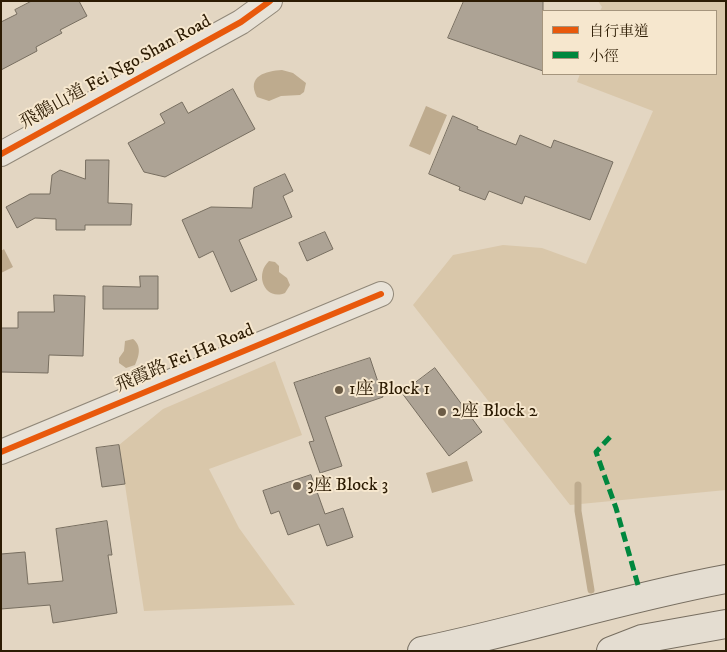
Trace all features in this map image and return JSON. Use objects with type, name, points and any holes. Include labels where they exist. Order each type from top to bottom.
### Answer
[{"type":"main road","points":[[422,651],[494,636],[595,609],[726,579]]},
{"type":"main road","points":[[611,651],[642,639],[726,624]]},
{"type":"street","name":"飛鵝山道 Fei Ngo Shan Road","points":[[1,154],[240,22],[270,1]]},
{"type":"street","name":"飛霞路 Fei Ha Road","points":[[1,452],[381,294]]},
{"type":"shaded area","points":[[598,1],[726,1],[726,490],[570,505],[413,305],[453,255],[503,245],[542,248],[586,264],[653,111],[577,82],[580,75],[717,75],[717,10],[600,10],[602,7]]},
{"type":"shaded area","points":[[282,70],[293,73],[306,83],[304,92],[300,95],[281,96],[269,101],[257,97],[254,90],[256,79],[264,73]]},
{"type":"shaded area","points":[[426,106],[447,115],[430,155],[409,146]]},
{"type":"shaded area","points":[[4,249],[13,267],[1,273],[1,251]]},
{"type":"shaded area","points":[[269,261],[275,262],[279,266],[279,272],[287,278],[290,285],[285,293],[272,293],[264,285],[262,273]]},
{"type":"shaded area","points":[[133,339],[139,348],[138,355],[135,365],[126,368],[119,363],[119,358],[124,351],[125,341]]},
{"type":"shaded area","points":[[275,361],[302,435],[209,469],[239,528],[295,605],[144,611],[119,445],[163,409]]},
{"type":"shaded area","points":[[467,461],[473,481],[432,493],[426,473]]},
{"type":"building","points":[[32,1],[79,1],[87,16],[60,30],[62,33],[36,47],[37,51],[1,70],[1,22],[17,14],[15,10]]},
{"type":"building","points":[[464,1],[543,1],[542,71],[448,38]]},
{"type":"building","points":[[233,89],[255,129],[165,177],[144,172],[128,143],[165,123],[160,114],[182,102],[188,113]]},
{"type":"building","points":[[453,116],[478,127],[477,129],[516,145],[520,135],[551,148],[554,140],[613,162],[590,220],[525,196],[522,204],[489,191],[485,200],[459,190],[460,187],[429,174]]},
{"type":"building","points":[[86,160],[109,160],[108,203],[132,204],[131,225],[85,225],[85,230],[56,230],[56,219],[35,218],[17,228],[6,207],[30,194],[50,194],[52,175],[60,170],[85,179]]},
{"type":"building","points":[[285,174],[293,191],[283,196],[292,217],[239,240],[257,280],[231,292],[213,251],[199,258],[182,220],[211,207],[252,208],[254,188]]},
{"type":"building","points":[[325,232],[333,249],[307,261],[299,243]]},
{"type":"building","points":[[140,276],[158,276],[158,309],[103,309],[103,286],[140,287]]},
{"type":"building","points":[[54,295],[85,296],[83,356],[49,355],[48,373],[1,372],[1,328],[18,328],[18,312],[54,312]]},
{"type":"building","name":"1座 Block 1","points":[[370,358],[383,397],[325,417],[342,466],[320,473],[309,442],[314,441],[294,383]]},
{"type":"building","name":"2座 Block 2","points":[[435,368],[482,432],[449,456],[402,393]]},
{"type":"building","points":[[119,445],[125,484],[102,487],[96,448]]},
{"type":"building","name":"3座 Block 3","points":[[311,475],[325,514],[343,508],[353,537],[327,546],[319,524],[288,535],[279,511],[271,514],[263,491]]},
{"type":"building","points":[[107,521],[112,555],[108,555],[117,613],[53,623],[50,605],[1,609],[1,554],[25,552],[28,584],[63,581],[56,529]]},
{"type":"waterway","points":[[578,485],[578,511],[591,590]]},
{"type":"marked path","points":[[610,437],[596,452],[616,508],[638,585]]},
{"type":"cycle path","points":[[1,154],[241,22],[270,1]]},
{"type":"cycle path","points":[[1,452],[381,294]]},
{"type":"place","name":"1座 Block 1","points":[[339,390]]},
{"type":"place","name":"2座 Block 2","points":[[442,412]]},
{"type":"place","name":"3座 Block 3","points":[[297,486]]}]
